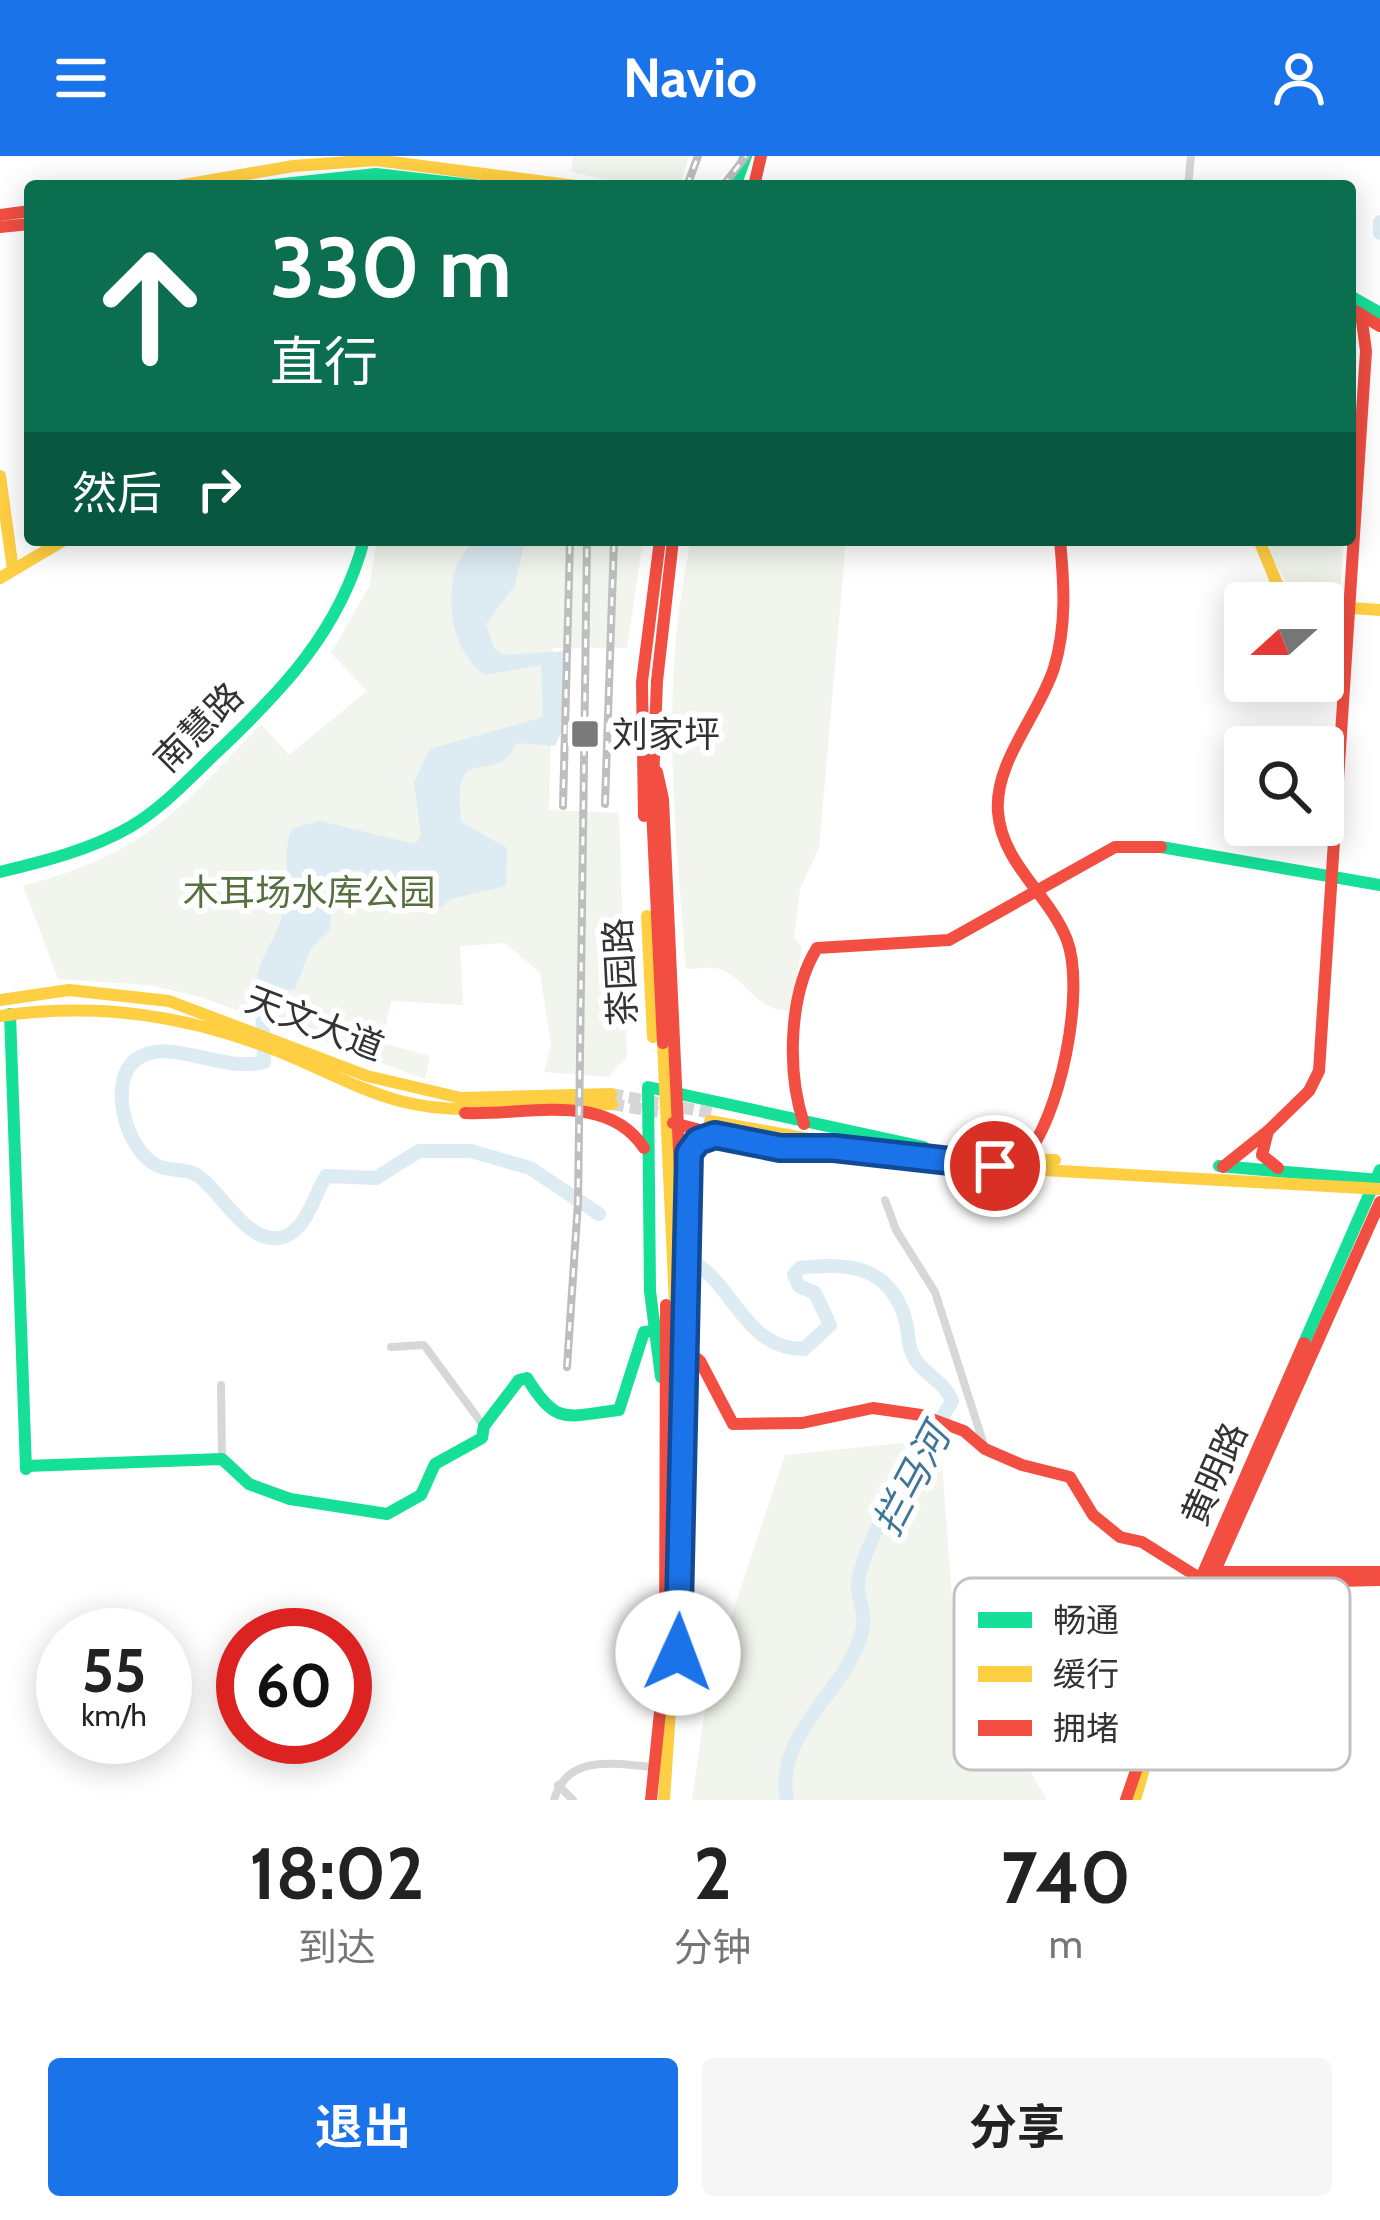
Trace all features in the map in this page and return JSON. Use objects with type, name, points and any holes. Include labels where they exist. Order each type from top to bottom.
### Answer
[{"type":"main road","points":[[212,180],[332,156]]},
{"type":"main road","points":[[394,156],[410,170],[453,180]]},
{"type":"main road","points":[[293,166],[514,180]]},
{"type":"main road","points":[[306,180],[362,169]]},
{"type":"main road","points":[[389,180],[410,170]]},
{"type":"main road","points":[[1356,315],[1366,351],[1356,494]]},
{"type":"main road","points":[[1366,351],[1380,342]]},
{"type":"main road","points":[[0,476],[7,574],[54,546]]},
{"type":"main road","name":"南慧路","points":[[0,869],[122,826],[166,790],[323,627],[358,546]]},
{"type":"main road","name":"茶园路","points":[[658,546],[642,682],[671,1316],[683,1405]]},
{"type":"main road","name":"茶园路","points":[[648,808],[672,546]]},
{"type":"main road","points":[[1023,1159],[1040,1140],[1063,1058],[1073,965],[1065,940],[1003,843],[995,802],[999,782],[1061,652],[1067,614],[1061,546]]},
{"type":"main road","points":[[1261,546],[1275,582]]},
{"type":"main road","points":[[1223,1167],[1309,1090],[1319,1071],[1352,546]]},
{"type":"main road","points":[[1344,608],[1380,610]]},
{"type":"main road","name":"茶园路","points":[[655,761],[663,799],[688,1351],[678,1653],[664,1800]]},
{"type":"main road","points":[[770,1116],[787,1104],[792,1093],[804,974],[807,957],[817,948],[949,940],[1093,856],[1142,844],[1380,885]]},
{"type":"main road","name":"天文大道","points":[[0,1000],[69,990],[121,993],[405,1088],[461,1098],[611,1104]]},
{"type":"main road","name":"天文大道","points":[[5,1015],[69,1004],[122,1005],[196,1016]]},
{"type":"main road","points":[[5,1015],[26,1468],[222,1460],[249,1484],[290,1499],[387,1514],[422,1495],[435,1464],[482,1438],[484,1426],[527,1378],[547,1411],[560,1417],[619,1410],[644,1331],[654,1331]]},
{"type":"main road","points":[[674,1046],[684,1082],[713,1118],[954,1156],[1284,1171],[1379,1185]]},
{"type":"main road","name":"天文大道","points":[[322,1063],[365,1090],[446,1111],[559,1100],[611,1104]]},
{"type":"main road","name":"茶园路","points":[[665,1402],[654,1331],[648,1087],[676,1096]]},
{"type":"main road","points":[[792,1093],[804,1124]]},
{"type":"main road","points":[[676,1096],[713,1118],[834,1148],[952,1165],[1379,1185]]},
{"type":"main road","points":[[611,1104],[635,1130],[649,1172]]},
{"type":"main road","points":[[649,1118],[676,1124],[770,1116],[901,1140],[954,1156]]},
{"type":"main road","points":[[685,1288],[687,1160],[713,1118]]},
{"type":"main road","points":[[1268,1131],[1262,1154],[1284,1171]]},
{"type":"main road","points":[[1040,1140],[1053,1160]]},
{"type":"main road","points":[[649,1172],[654,1160],[665,1155],[678,1173]]},
{"type":"main road","name":"黄明路","points":[[1207,1577],[1361,1217],[1379,1185]]},
{"type":"main road","name":"黄明路","points":[[1207,1577],[1232,1533],[1379,1185]]},
{"type":"main road","points":[[1344,1186],[1356,1199],[1361,1217]]},
{"type":"main road","name":"茶园路","points":[[651,1800],[665,1663],[665,1402],[671,1316]]},
{"type":"main road","points":[[688,1351],[700,1361],[733,1424],[802,1423],[873,1408],[921,1415],[964,1432],[986,1449],[1070,1477],[1093,1515],[1120,1537],[1207,1577],[1380,1576]]},
{"type":"main road","points":[[1232,1533],[1234,1561],[1256,1574]]},
{"type":"main road","points":[[1207,1577],[1380,1576]]},
{"type":"main road","name":"黄明路","points":[[1126,1800],[1137,1770]]},
{"type":"main road","name":"黄明路","points":[[1136,1800],[1146,1770]]},
{"type":"street","points":[[885,1200],[896,1230],[935,1292],[986,1449]]},
{"type":"street","points":[[391,1347],[424,1345],[484,1426]]},
{"type":"street","points":[[221,1385],[222,1460]]},
{"type":"street","points":[[554,1800],[558,1785],[585,1765],[655,1767]]},
{"type":"street","points":[[558,1785],[573,1800]]},
{"type":"green space","points":[[573,156],[689,156],[682,180],[609,180],[571,172]]},
{"type":"green space","name":"木耳场水库公园","points":[[376,546],[642,546],[627,648],[553,648],[549,810],[619,813],[627,1057],[608,1077],[544,1072],[551,1045],[540,973],[505,943],[460,946],[463,1005],[391,1001],[382,1043],[430,1056],[425,1079],[201,997],[148,985],[58,979],[23,886],[130,844],[181,806],[261,724],[289,755],[367,691],[331,653],[369,587]]},
{"type":"green space","points":[[690,546],[845,546],[819,848],[800,889],[794,938],[802,947],[791,1010],[763,1003],[721,969],[686,969],[672,754],[681,595]]},
{"type":"green space","points":[[1269,546],[1344,546],[1341,582],[1287,582]]},
{"type":"green space","points":[[902,1443],[942,1461],[954,1627],[954,1770],[1030,1770],[1047,1800],[692,1800],[708,1688],[785,1455]]},
{"type":"shaded area","points":[[471,546],[527,546],[515,585],[486,624],[494,648],[503,655],[567,651],[567,719],[555,746],[517,743],[507,757],[468,771],[462,779],[461,822],[507,848],[506,886],[451,899],[440,908],[387,890],[361,870],[334,874],[330,929],[310,950],[295,989],[273,993],[270,1024],[257,1019],[257,980],[285,903],[292,828],[320,821],[415,844],[421,836],[414,782],[430,749],[543,717],[541,665],[485,675],[461,647],[451,608],[456,568]]},
{"type":"waterway","points":[[1380,222],[1380,233]]},
{"type":"waterway","name":"拦马河","points":[[262,1005],[264,1062],[231,1063],[153,1052],[129,1067],[122,1096],[129,1130],[146,1158],[158,1166],[196,1175],[250,1229],[273,1238],[286,1236],[305,1218],[326,1176],[376,1178],[419,1151],[471,1151],[530,1168],[599,1214]]},
{"type":"waterway","name":"拦马河","points":[[694,1262],[768,1339],[804,1349],[830,1325],[815,1293],[799,1286],[794,1275],[800,1268],[852,1268],[879,1279],[899,1303],[912,1354],[952,1401],[872,1540],[858,1582],[863,1627],[844,1671],[791,1753],[787,1800]]},
{"type":"tunnel","points":[[611,1094],[712,1113]]},
{"type":"tunnel","points":[[612,1104],[658,1112]]},
{"type":"railway","points":[[689,180],[698,156]]},
{"type":"railway","points":[[728,180],[746,156]]},
{"type":"railway","points":[[563,806],[570,546]]},
{"type":"railway","points":[[567,1367],[578,1202],[587,546]]},
{"type":"railway","points":[[605,804],[614,546]]},
{"type":"traffic: fast","points":[[737,180],[746,156]]},
{"type":"traffic: fast","points":[[320,180],[376,174],[428,180]]},
{"type":"traffic: fast","points":[[1356,299],[1380,313]]},
{"type":"traffic: fast","points":[[0,872],[99,842],[142,820],[174,794],[262,708],[305,658],[340,603],[362,546]]},
{"type":"traffic: fast","points":[[1161,847],[1380,885]]},
{"type":"traffic: fast","points":[[10,1014],[26,1469]]},
{"type":"traffic: fast","points":[[661,1377],[650,1291],[648,1087],[924,1147]]},
{"type":"traffic: fast","points":[[1219,1166],[1380,1180]]},
{"type":"traffic: fast","points":[[1304,1343],[1380,1170]]},
{"type":"traffic: fast","points":[[26,1466],[222,1459],[249,1484],[290,1499],[387,1514],[421,1495],[435,1464],[482,1438],[484,1426],[519,1380],[527,1378],[547,1405],[564,1415],[619,1410],[644,1332],[654,1331]]},
{"type":"traffic: slow","points":[[212,180],[293,166],[376,160],[530,180]]},
{"type":"traffic: slow","points":[[0,476],[13,570]]},
{"type":"traffic: slow","points":[[0,578],[54,546]]},
{"type":"traffic: slow","points":[[1261,546],[1276,582]]},
{"type":"traffic: slow","points":[[1344,607],[1380,610]]},
{"type":"traffic: slow","points":[[647,916],[653,1037]]},
{"type":"traffic: slow","points":[[0,1000],[69,990],[169,1001],[367,1076],[461,1098],[611,1094]]},
{"type":"traffic: slow","points":[[0,1016],[108,1011],[177,1021],[245,1039],[370,1091],[426,1106],[612,1104]]},
{"type":"traffic: slow","points":[[663,1043],[684,1501],[664,1800]]},
{"type":"traffic: slow","points":[[710,1121],[952,1165],[1380,1189]]},
{"type":"traffic: slow","points":[[689,1245],[686,1171],[698,1141],[713,1135]]},
{"type":"traffic: slow","points":[[866,1144],[954,1157],[1055,1160]]},
{"type":"traffic: slow","points":[[1135,1800],[1144,1770]]},
{"type":"traffic: jam","points":[[755,180],[761,156]]},
{"type":"traffic: jam","points":[[0,215],[24,212]]},
{"type":"traffic: jam","points":[[0,227],[24,225]]},
{"type":"traffic: jam","points":[[1356,312],[1380,326]]},
{"type":"traffic: jam","points":[[1356,504],[1366,351],[1361,314]]},
{"type":"traffic: jam","points":[[644,816],[642,682],[659,546]]},
{"type":"traffic: jam","points":[[663,1043],[652,808],[657,681],[672,546]]},
{"type":"traffic: jam","points":[[1023,1159],[1048,1116],[1066,1054],[1072,962],[1059,923],[1001,831],[999,793],[1010,757],[1047,686],[1058,652],[1063,604],[1060,546]]},
{"type":"traffic: jam","points":[[1268,1131],[1309,1091],[1319,1071],[1353,546]]},
{"type":"traffic: jam","points":[[657,772],[663,799],[687,1326],[684,1392]]},
{"type":"traffic: jam","points":[[804,1124],[795,1082],[793,1035],[800,988],[817,948],[949,940],[1115,847],[1161,847]]},
{"type":"traffic: jam","points":[[465,1113],[586,1112],[628,1130],[644,1148]]},
{"type":"traffic: jam","points":[[673,1123],[747,1142],[806,1148]]},
{"type":"traffic: jam","points":[[1223,1167],[1268,1131],[1262,1155],[1278,1168]]},
{"type":"traffic: jam","points":[[1212,1578],[1380,1202]]},
{"type":"traffic: jam","points":[[651,1800],[665,1663],[666,1305]]},
{"type":"traffic: jam","points":[[1202,1578],[1304,1343]]},
{"type":"traffic: jam","points":[[688,1351],[700,1361],[733,1424],[802,1423],[873,1408],[921,1415],[964,1431],[985,1449],[1022,1465],[1070,1477],[1093,1515],[1120,1537],[1142,1542],[1199,1578]]},
{"type":"traffic: jam","points":[[1208,1572],[1380,1572]]},
{"type":"traffic: jam","points":[[1350,1581],[1380,1580]]},
{"type":"traffic: jam","points":[[1126,1800],[1136,1770]]},
{"type":"place","name":"刘家坪","points":[[585,734]]},
{"type":"route","points":[[678,1653],[689,1153],[698,1141],[715,1135],[780,1148],[834,1148],[952,1165],[995,1166]]}]
